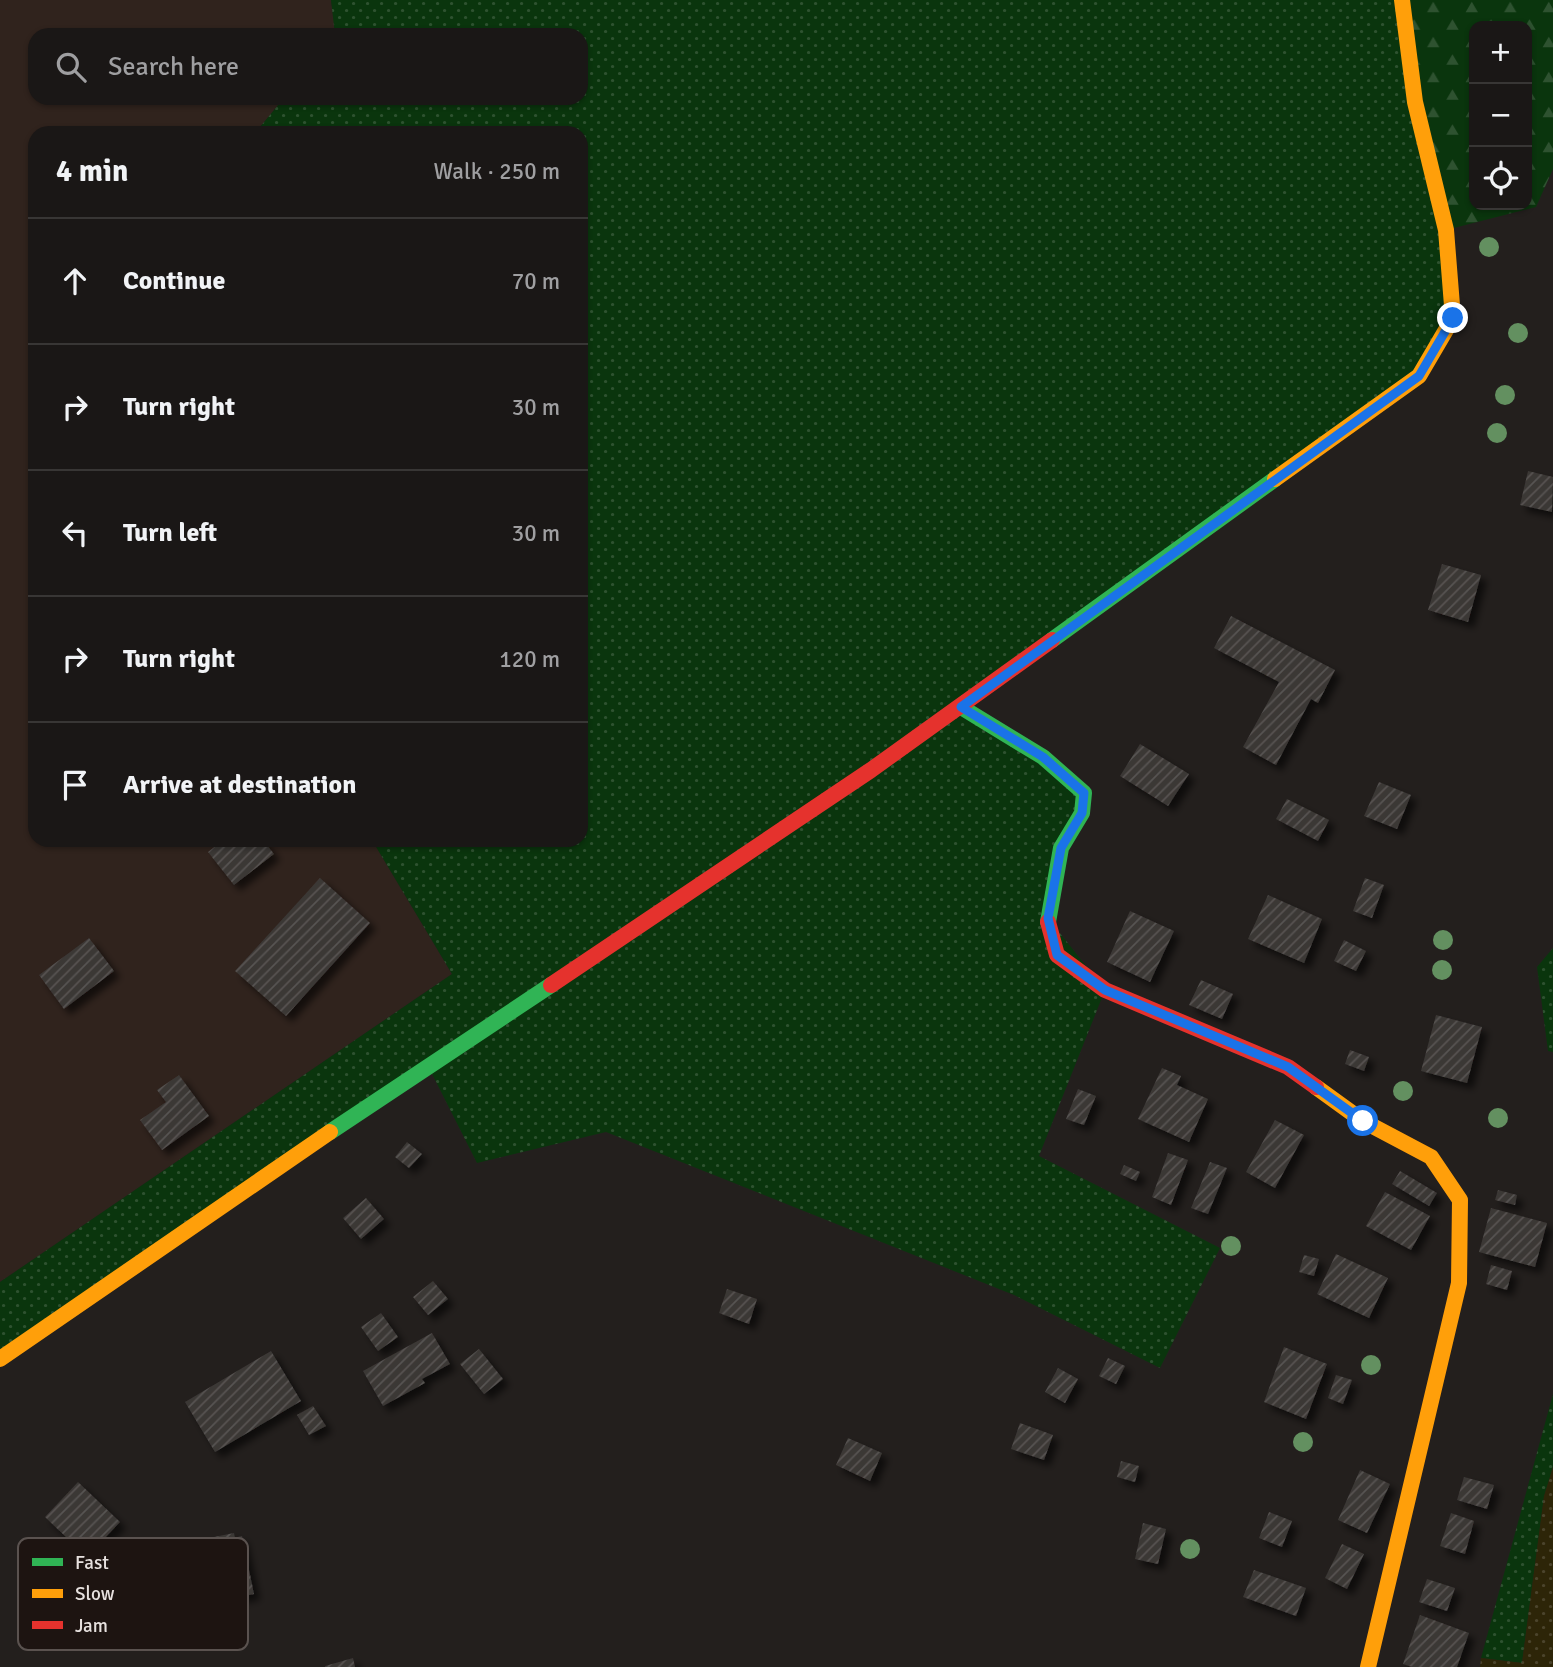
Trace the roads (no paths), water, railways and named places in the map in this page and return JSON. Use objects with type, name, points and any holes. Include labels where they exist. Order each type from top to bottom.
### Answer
[{"type":"main road","points":[[0,1359],[428,1064],[485,1029],[961,707],[1419,376],[1453,318],[1446,230],[1415,102],[1402,0]]},
{"type":"main road","points":[[961,707],[1043,757],[1084,793],[1082,813],[1061,848],[1048,918],[1057,955],[1105,990],[1288,1067],[1363,1121],[1431,1157],[1460,1200],[1459,1283],[1368,1667]]}]
